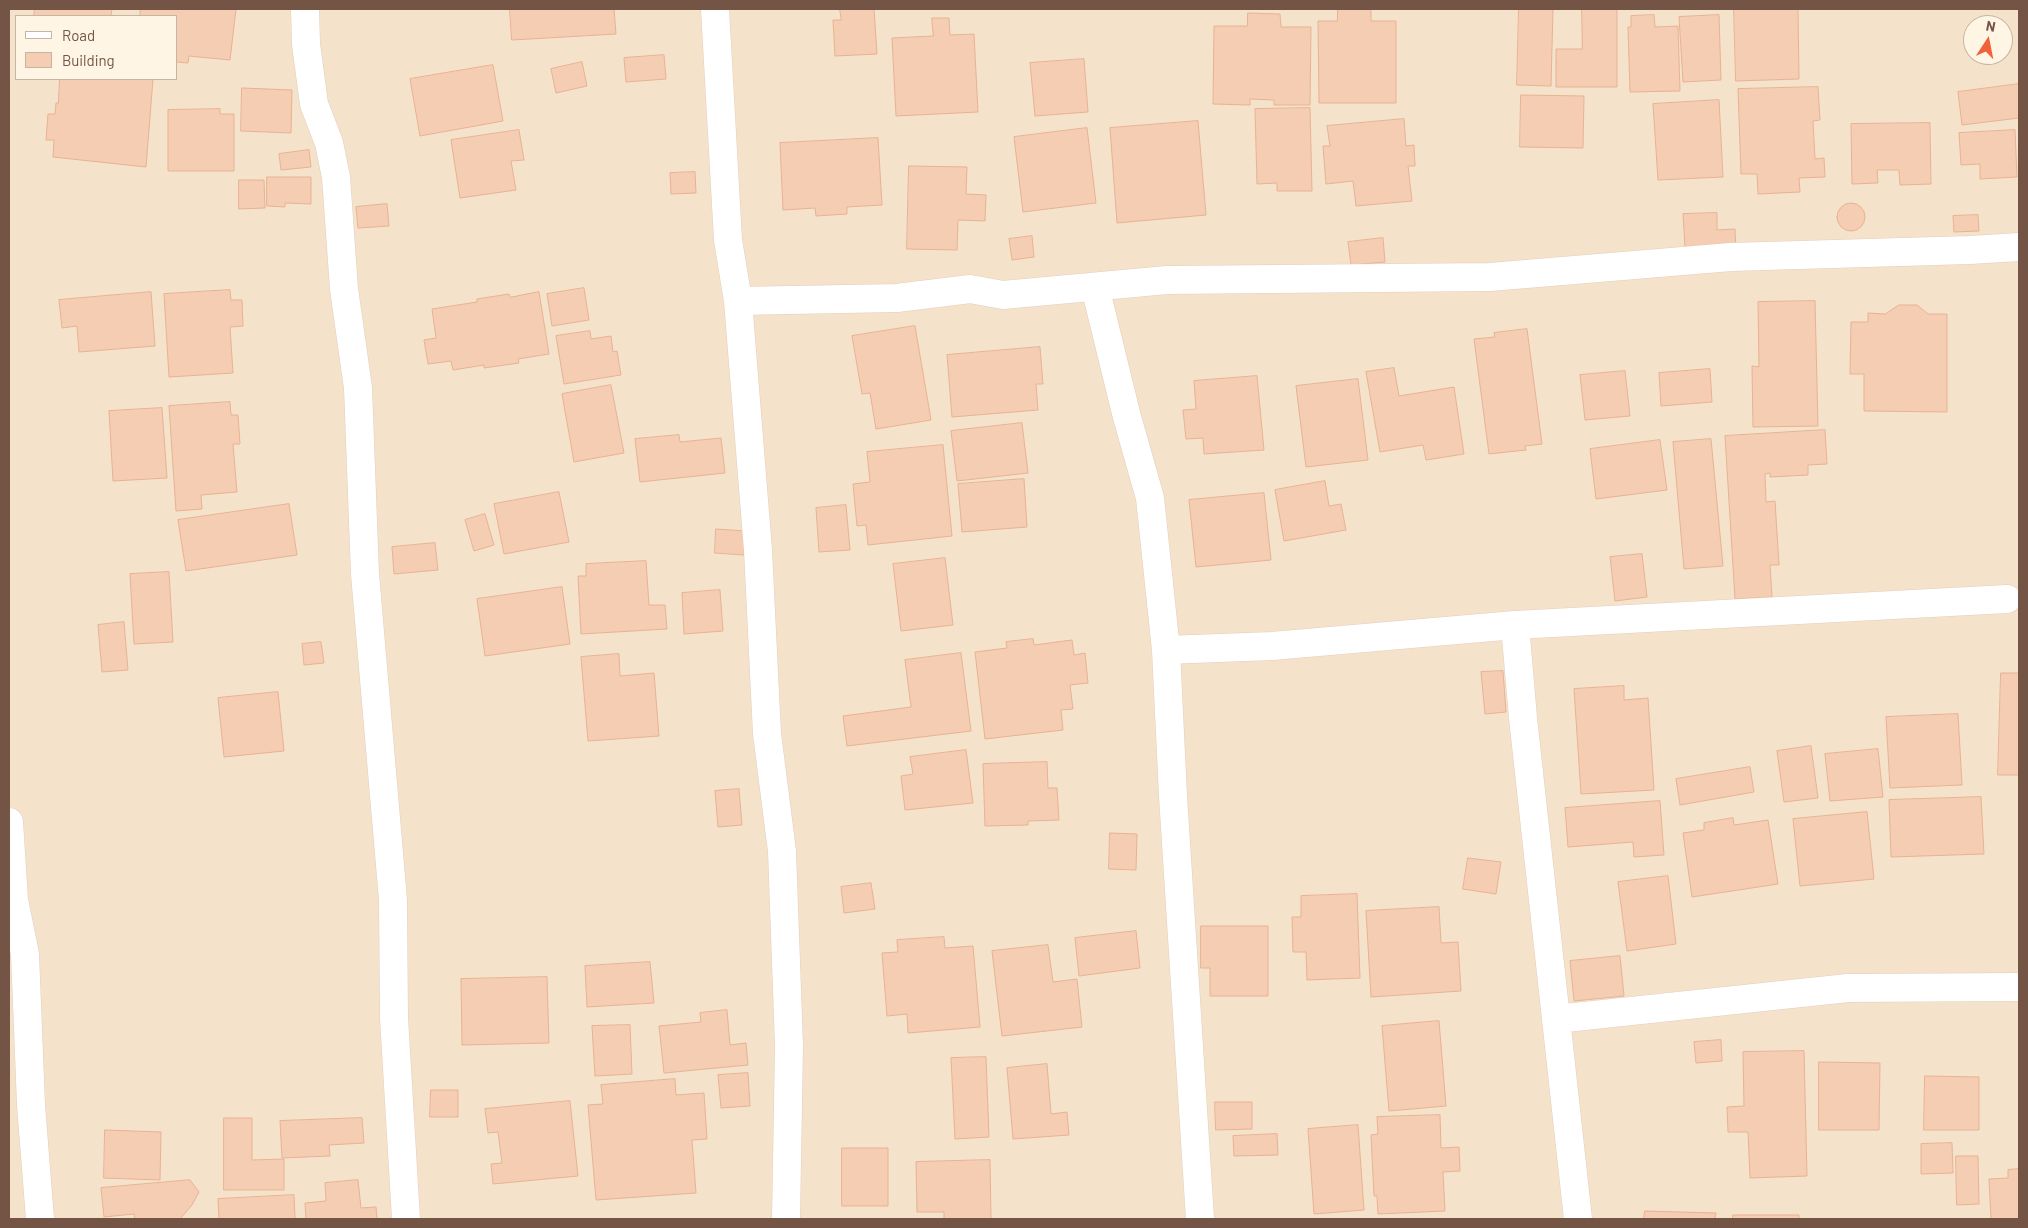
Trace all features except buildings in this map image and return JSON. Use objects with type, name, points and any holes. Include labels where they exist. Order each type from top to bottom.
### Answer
[{"type":"street","points":[[305,9],[306,44],[314,104],[329,143],[336,177],[344,289],[358,388],[365,574],[393,900],[394,1018],[406,1219]]},
{"type":"street","points":[[715,9],[728,240],[738,301],[758,550],[766,734],[782,851],[789,1046],[786,1219]]},
{"type":"street","points":[[738,301],[897,298],[970,289],[1003,295],[1167,280],[1490,277],[1731,258],[2019,247]]},
{"type":"street","points":[[1095,287],[1127,417],[1150,498],[1166,650],[1173,805],[1200,1219]]},
{"type":"street","points":[[1166,650],[1272,646],[1515,625],[2008,599]]},
{"type":"street","points":[[1515,625],[1523,718],[1578,1219]]},
{"type":"street","points":[[9,822],[14,900],[26,954],[31,1105],[40,1219]]},
{"type":"street","points":[[1556,1019],[1848,988],[2019,987]]},
{"type":"shaded area","points":[[9,9],[2019,9],[2019,1219],[9,1219]]}]
